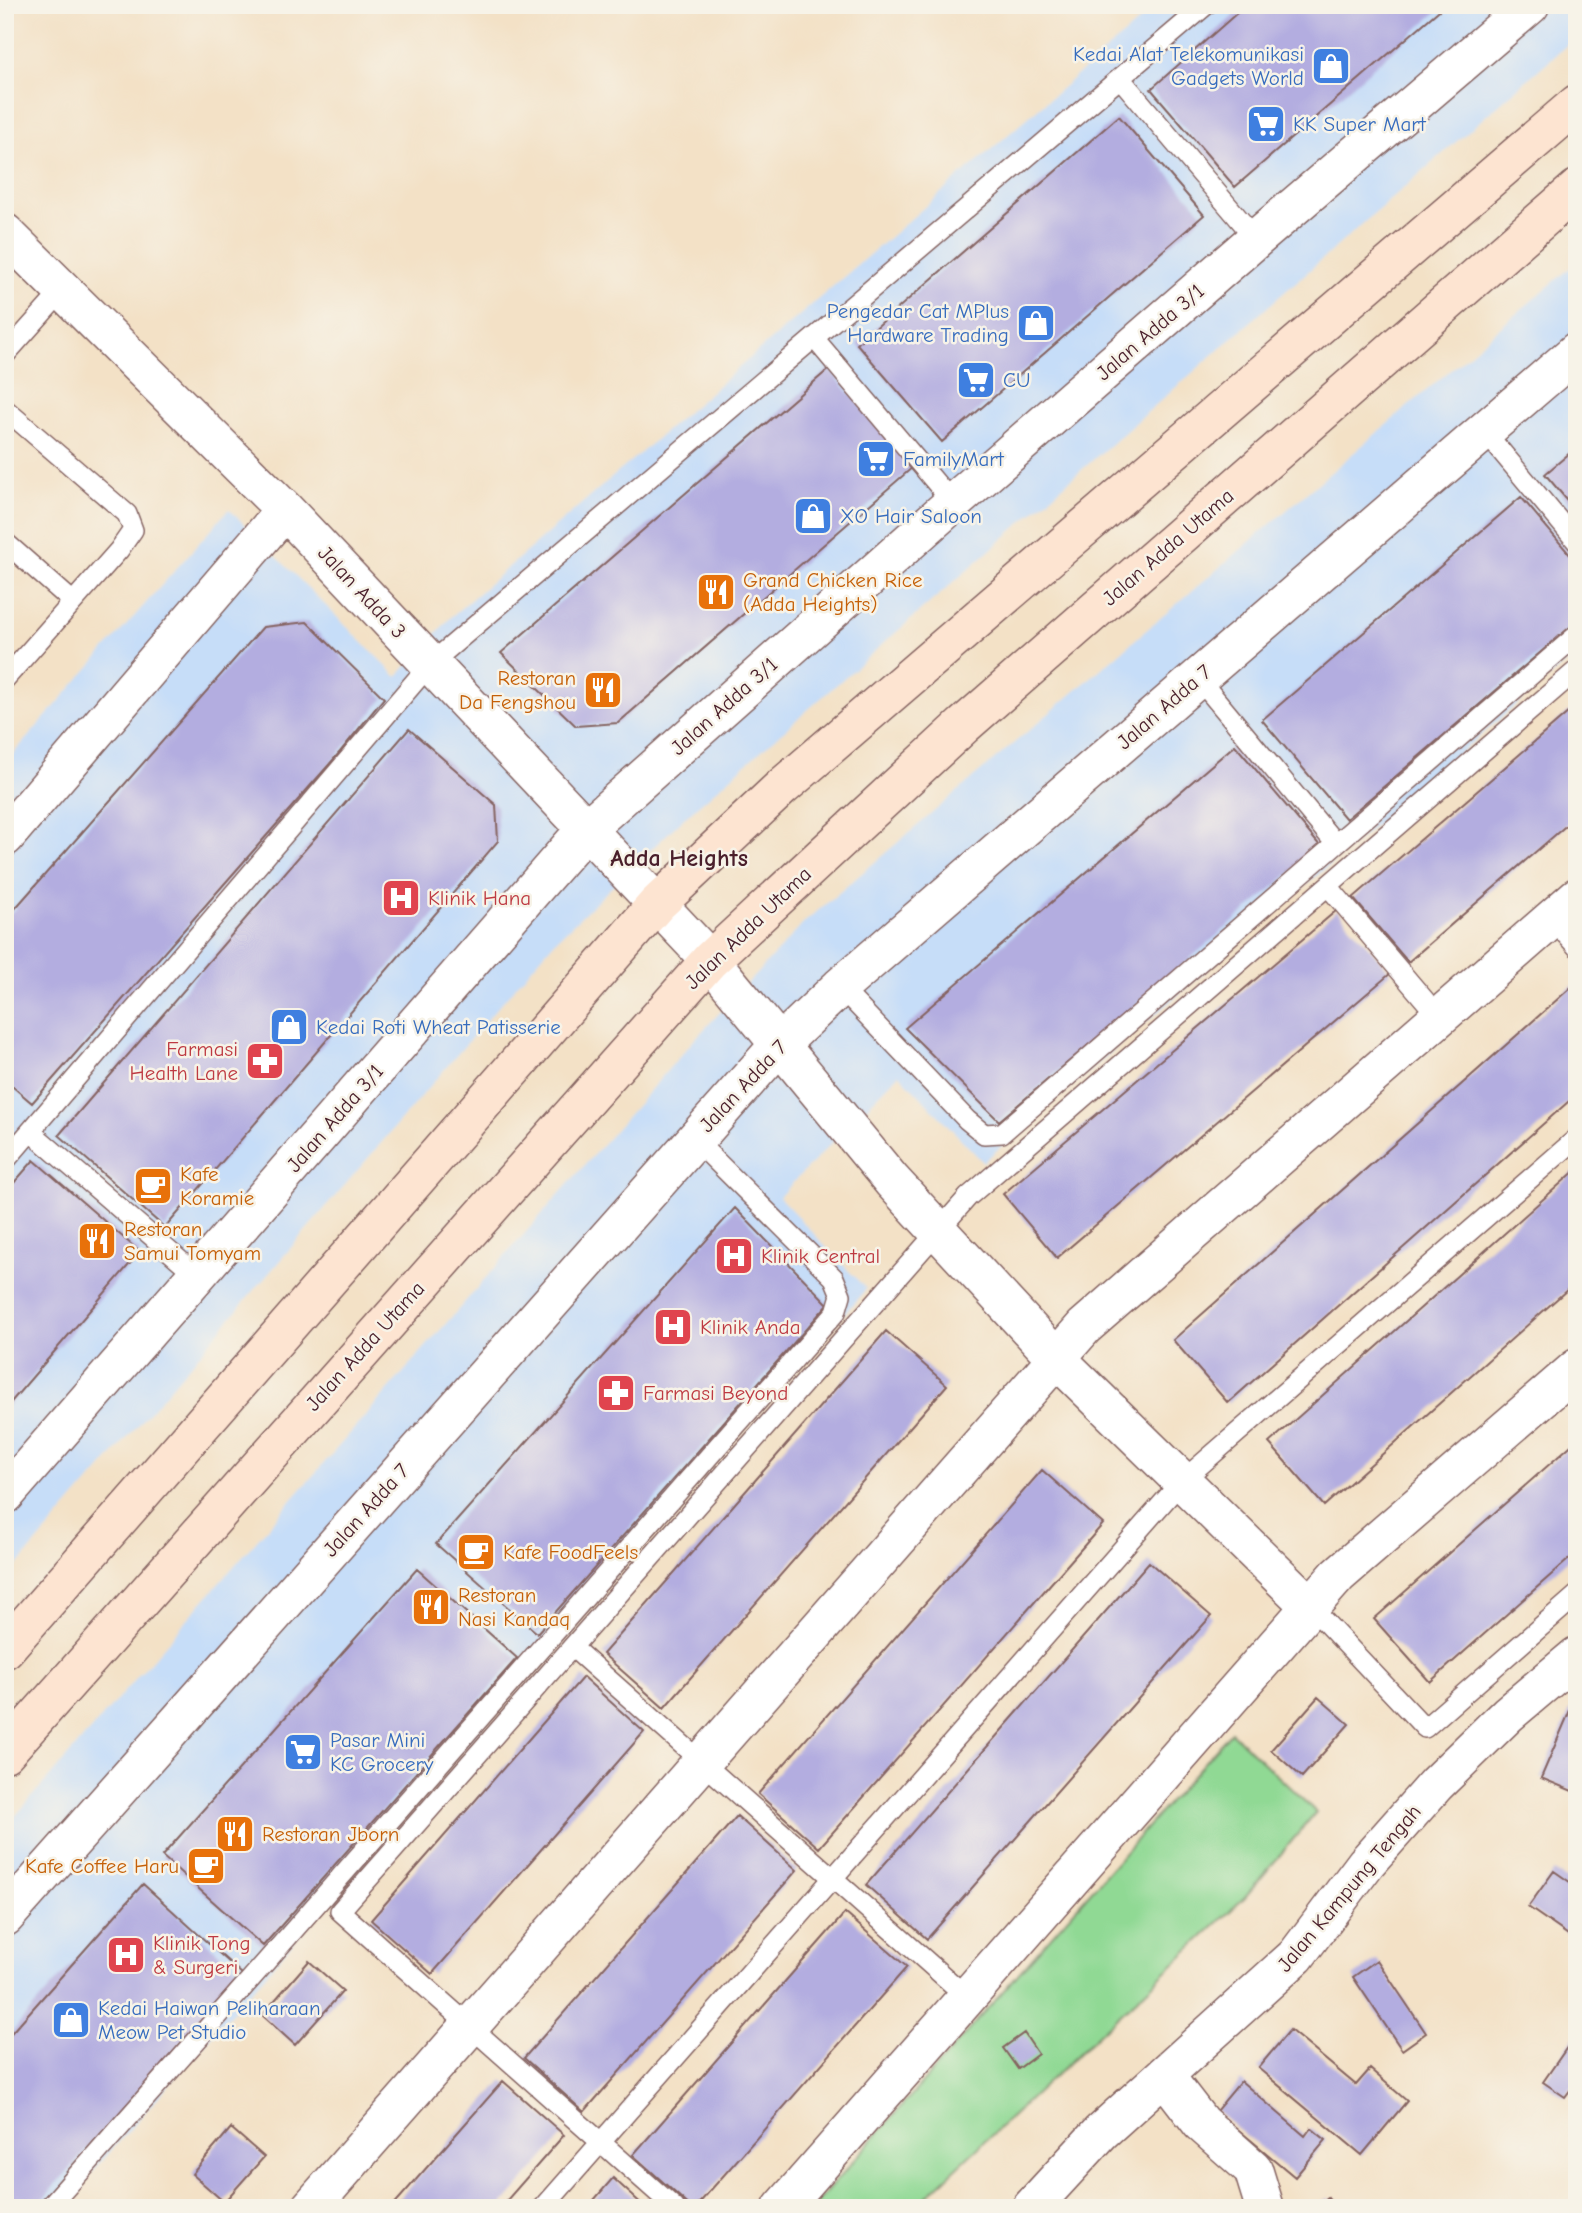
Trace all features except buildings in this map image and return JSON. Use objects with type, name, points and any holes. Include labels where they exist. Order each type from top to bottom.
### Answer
[{"type":"main road","points":[[5,1649],[657,904],[782,787],[1577,104]]},
{"type":"main road","name":"Jalan Adda Utama","points":[[5,1753],[709,960],[964,725],[1577,189]]},
{"type":"street","name":"Jalan Adda 3/1","points":[[5,1494],[586,829],[953,503],[1530,5]]},
{"type":"street","name":"Jalan Adda 3","points":[[5,233],[285,510],[657,904],[709,960],[892,1181],[1058,1359],[1311,1607]]},
{"type":"street","name":"Jalan Adda 7","points":[[5,1917],[780,1044],[839,987],[1577,351]]},
{"type":"street","points":[[5,837],[285,510]]},
{"type":"street","points":[[310,2208],[1058,1359],[1084,1326],[1564,908]]},
{"type":"street","points":[[782,2208],[1338,1575],[1577,1368]]},
{"type":"street","name":"Jalan Kampung Tengah","points":[[1031,2208],[1101,2132],[1296,1956],[1366,1863],[1436,1784],[1508,1714],[1577,1656]]},
{"type":"street","points":[[1164,2075],[1200,2123],[1254,2169],[1265,2208]]},
{"type":"lane","points":[[5,1161],[430,664],[1206,5]]},
{"type":"lane","points":[[1120,78],[1256,239]]},
{"type":"lane","points":[[5,355],[63,290]]},
{"type":"lane","points":[[814,338],[953,503]]},
{"type":"lane","points":[[5,409],[127,514],[133,530],[120,550],[5,679]]},
{"type":"lane","points":[[1485,432],[1577,542]]},
{"type":"lane","points":[[5,542],[73,602]]},
{"type":"lane","points":[[839,987],[967,1120],[985,1135],[1002,1133],[1577,635]]},
{"type":"lane","points":[[675,2208],[340,1911],[968,1197],[1577,670]]},
{"type":"lane","points":[[1198,678],[1335,843]]},
{"type":"lane","points":[[1328,886],[1439,1017]]},
{"type":"lane","points":[[1564,908],[1577,947]]},
{"type":"lane","points":[[31,1132],[198,1276]]},
{"type":"lane","points":[[543,2208],[1182,1481],[1577,1138]]},
{"type":"lane","points":[[48,2208],[261,1969],[836,1312],[841,1295],[834,1278],[694,1139]]},
{"type":"lane","points":[[1311,1607],[1425,1728],[1577,1595]]},
{"type":"lane","points":[[572,1647],[967,1997]]},
{"type":"shaded area","points":[[1158,5],[1577,5],[1577,36],[683,819],[554,942],[5,1580],[5,763],[229,509],[397,677],[452,616]]},
{"type":"shaded area","points":[[1577,262],[1577,653],[983,1162],[899,1074],[779,1197],[866,1289],[61,2208],[5,2208],[5,1828],[694,1040],[806,921]]},
{"type":"green space","points":[[1231,1732],[1316,1812],[1245,1897],[914,2208],[812,2208]]},
{"type":"place","name":"Kedai Alat Telekomunikasi Gadgets World","points":[[1331,66]]},
{"type":"place","name":"KK Super Mart","points":[[1266,124]]},
{"type":"place","name":"Pengedar Cat MPlus Hardware Trading","points":[[1036,323]]},
{"type":"place","name":"CU","points":[[976,380]]},
{"type":"place","name":"FamilyMart","points":[[876,459]]},
{"type":"place","name":"XO Hair Saloon","points":[[813,516]]},
{"type":"place","name":"Grand Chicken Rice (Adda Heights)","points":[[716,592]]},
{"type":"place","name":"Restoran Da Fengshou","points":[[603,690]]},
{"type":"place","name":"Klinik Hana","points":[[401,898]]},
{"type":"place","name":"Kedai Roti Wheat Patisserie","points":[[289,1027]]},
{"type":"place","name":"Farmasi Health Lane","points":[[265,1061]]},
{"type":"place","name":"Kafe Koramie","points":[[153,1186]]},
{"type":"place","name":"Restoran Samui Tomyam","points":[[97,1241]]},
{"type":"place","name":"Klinik Central","points":[[734,1256]]},
{"type":"place","name":"Klinik Anda","points":[[673,1327]]},
{"type":"place","name":"Farmasi Beyond","points":[[616,1393]]},
{"type":"place","name":"Kafe FoodFeels","points":[[476,1552]]},
{"type":"place","name":"Restoran Nasi Kandaq","points":[[431,1607]]},
{"type":"place","name":"Pasar Mini KC Grocery","points":[[303,1752]]},
{"type":"place","name":"Restoran Jborn","points":[[235,1834]]},
{"type":"place","name":"Kafe Coffee Haru","points":[[206,1866]]},
{"type":"place","name":"Klinik Tong & Surgeri","points":[[126,1955]]},
{"type":"place","name":"Kedai Haiwan Peliharaan Meow Pet Studio","points":[[71,2020]]},
{"type":"district","name":"Adda Heights","points":[[679,858]]}]
